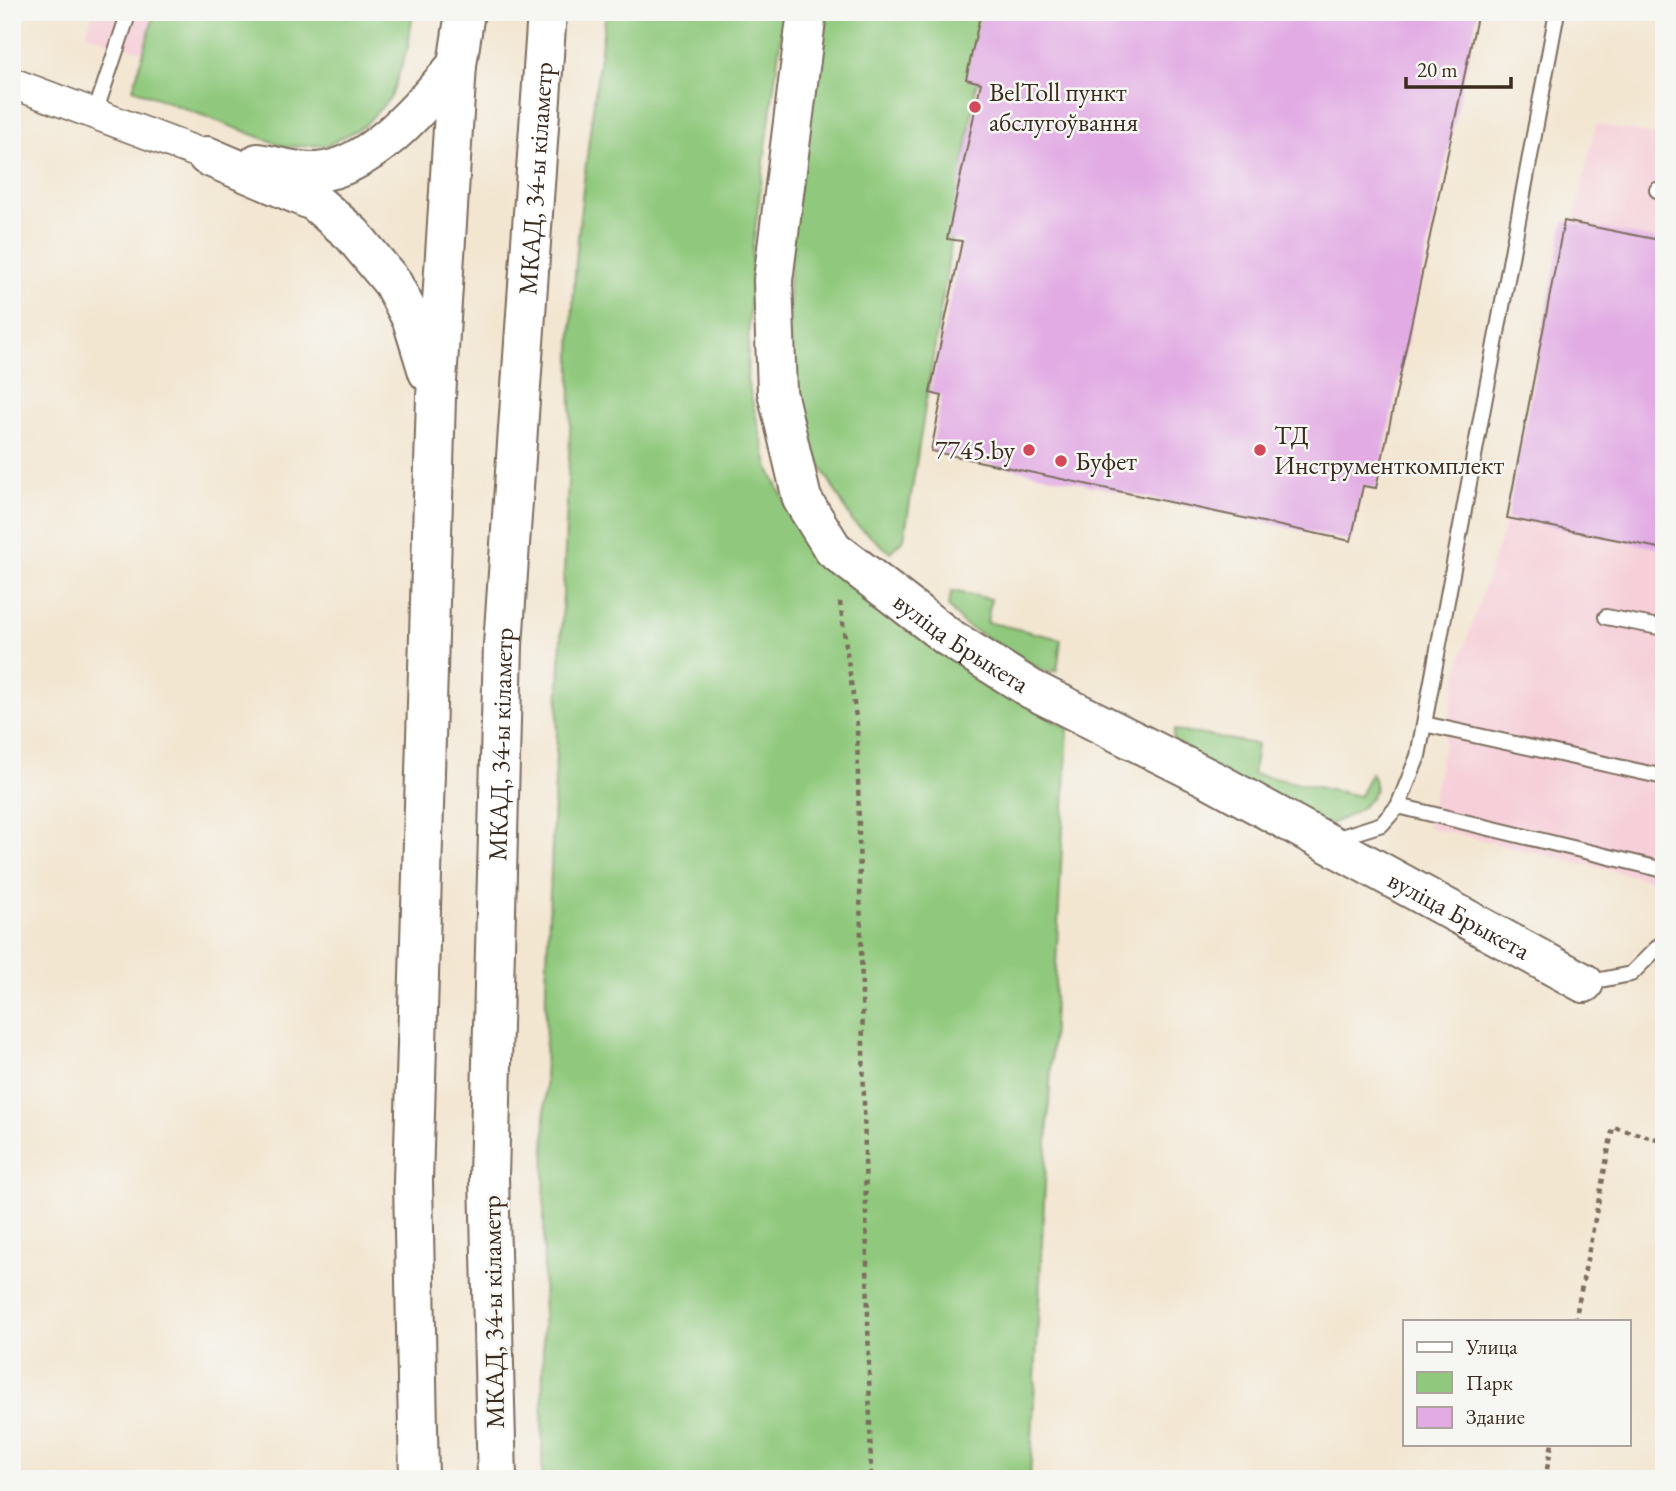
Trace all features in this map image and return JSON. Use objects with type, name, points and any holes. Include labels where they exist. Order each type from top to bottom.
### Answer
[{"type":"main road","points":[[419,1479],[413,1181],[436,397],[457,65],[465,12]]},
{"type":"main road","name":"МКАД, 34-ы кіламетр","points":[[496,1479],[489,1177],[503,645],[547,12]]},
{"type":"main road","name":"вуліца Брыкета","points":[[807,12],[773,280],[777,378],[802,499],[833,549],[948,637],[1031,689],[1216,782],[1584,983]]},
{"type":"main road","points":[[206,156],[318,172],[360,159],[425,103],[457,65]]},
{"type":"main road","points":[[206,156],[315,202],[352,234],[392,282],[412,320],[436,397]]},
{"type":"street","points":[[12,83],[206,156]]},
{"type":"lane","points":[[95,113],[129,12]]},
{"type":"lane","points":[[1324,843],[1382,824],[1398,806],[1418,755],[1558,12]]},
{"type":"lane","points":[[1606,617],[1664,628]]},
{"type":"lane","points":[[1424,724],[1664,776]]},
{"type":"lane","points":[[1398,806],[1664,870]]},
{"type":"lane","points":[[1584,983],[1631,974],[1664,942]]},
{"type":"path","points":[[833,549],[856,725],[871,1479]]},
{"type":"path","points":[[1575,1320],[1613,1128],[1664,1141]]},
{"type":"path","points":[[1545,1479],[1552,1446]]},
{"type":"shaded area","points":[[93,12],[155,12],[143,52],[86,34]]},
{"type":"shaded area","points":[[1596,124],[1664,137],[1664,883],[1427,827],[1461,658],[1507,518]]},
{"type":"green space","points":[[155,12],[413,12],[408,47],[391,97],[364,126],[328,145],[286,147],[133,89]]},
{"type":"green space","points":[[606,12],[784,12],[752,252],[747,380],[769,469],[811,555],[984,683],[1068,728],[1030,1479],[542,1479],[546,984],[573,311],[581,211]]},
{"type":"green space","points":[[821,12],[988,12],[904,539],[890,552],[853,522],[821,466],[790,391],[789,265]]},
{"type":"green space","points":[[952,591],[991,599],[987,622],[1061,639],[1057,671],[1044,671],[962,623],[948,606]]},
{"type":"green space","points":[[1174,730],[1257,744],[1253,774],[1360,796],[1371,773],[1375,783],[1374,792],[1361,808],[1322,827],[1172,748]]},
{"type":"building","points":[[981,12],[1478,12],[1376,488],[1363,486],[1351,541],[931,451],[942,396],[930,393],[962,241],[947,239],[981,83],[966,79]]},
{"type":"building","points":[[1564,221],[1664,241],[1664,549],[1507,518]]},
{"type":"place","name":"BelToll пункт абслугоўвання","points":[[975,107]]},
{"type":"place","name":"7745.by","points":[[1029,450]]},
{"type":"place","name":"ТД Инструменткомплект","points":[[1260,450]]},
{"type":"place","name":"Буфет","points":[[1061,461]]}]
